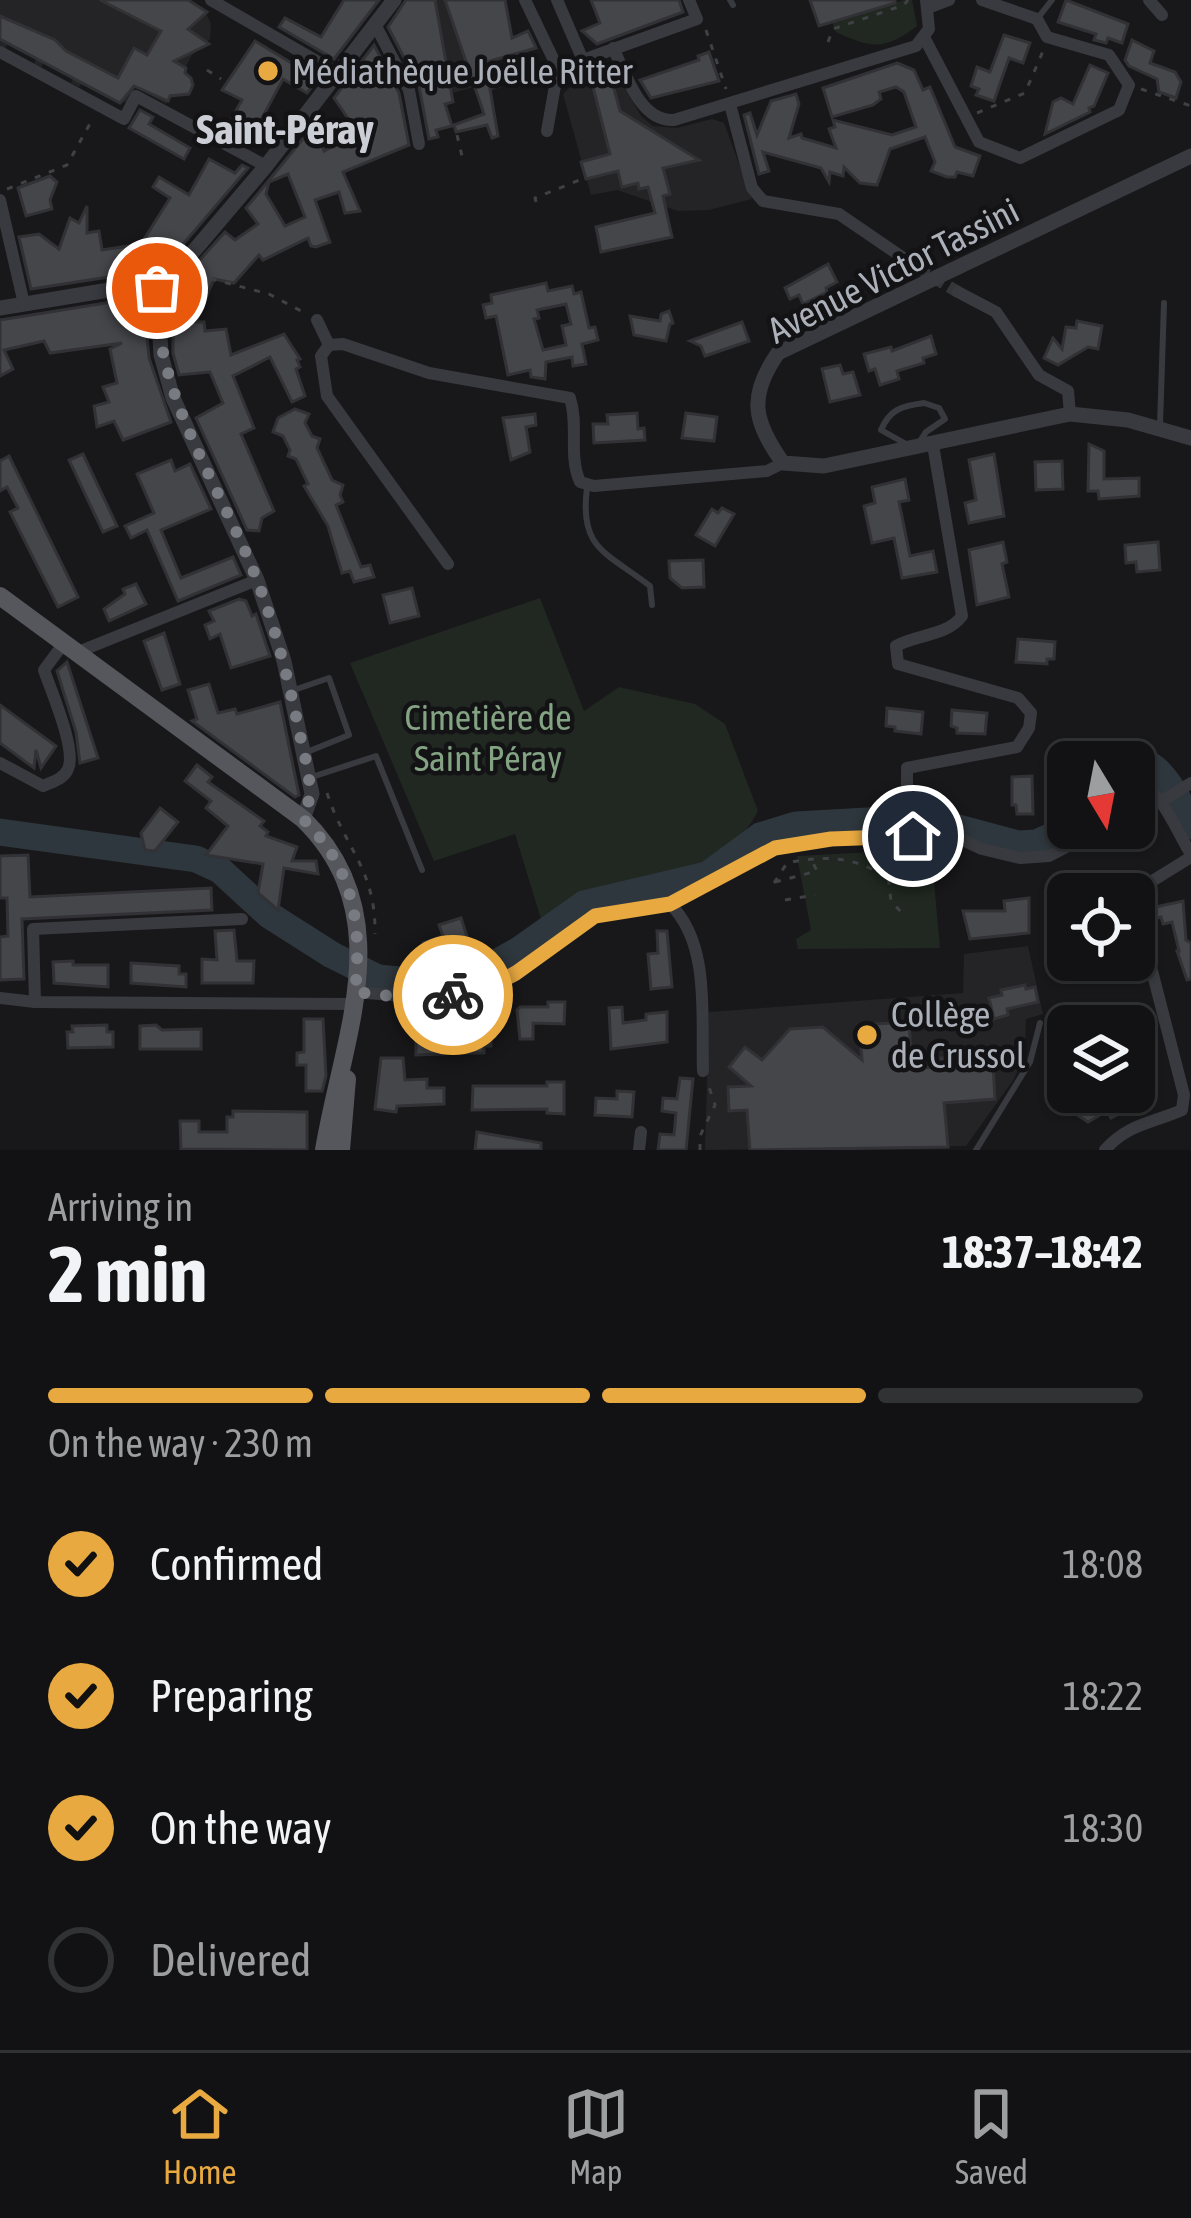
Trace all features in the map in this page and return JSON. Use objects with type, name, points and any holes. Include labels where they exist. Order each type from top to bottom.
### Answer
[{"type":"main road","points":[[0,596],[303,819],[330,848],[349,884],[367,952],[324,1150]]},
{"type":"main road","points":[[341,1150],[349,1086],[345,1068]]},
{"type":"street","points":[[211,0],[339,74]]},
{"type":"street","points":[[525,0],[559,69],[547,131]]},
{"type":"street","points":[[557,0],[582,58]]},
{"type":"street","points":[[559,69],[697,19],[689,0]]},
{"type":"street","points":[[613,48],[653,117],[674,119],[909,48],[925,39],[930,24],[927,4],[949,0]]},
{"type":"street","points":[[925,39],[980,142],[1020,158],[1119,110],[1129,86],[1109,55],[1048,38],[1037,19],[982,0]]},
{"type":"street","points":[[1149,0],[1162,15]]},
{"type":"street","points":[[0,308],[157,282],[184,265],[339,74],[391,1]]},
{"type":"street","points":[[376,26],[410,90],[419,144]]},
{"type":"street","points":[[0,52],[124,118],[136,96],[266,166]]},
{"type":"street","points":[[730,104],[752,188],[763,201],[838,214],[918,268]]},
{"type":"street","name":"Avenue Victor Tassini","points":[[783,463],[758,417],[759,381],[778,353],[1191,156]]},
{"type":"street","points":[[0,196],[24,304]]},
{"type":"street","points":[[157,282],[161,356],[173,398],[257,580],[304,753],[315,776],[303,819]]},
{"type":"street","points":[[958,292],[1004,320],[1039,375],[1067,391],[1070,414]]},
{"type":"street","points":[[317,320],[329,344]]},
{"type":"street","points":[[329,344],[343,344],[428,373],[570,398],[574,410],[572,464],[580,482],[588,484],[767,471],[783,463],[824,466],[1070,414],[1128,420],[1191,438]]},
{"type":"street","points":[[329,344],[321,356],[328,396],[448,564]]},
{"type":"street","points":[[913,836],[907,768],[1017,747],[1029,728],[1031,712],[1018,698],[921,672],[898,664],[894,656],[896,646],[953,628],[962,616],[933,445]]},
{"type":"street","points":[[0,763],[43,786],[68,770],[71,753],[44,670],[71,648],[257,580]]},
{"type":"street","points":[[1162,801],[1185,786]]},
{"type":"street","points":[[1105,1150],[1143,1120],[1182,1110],[1184,1095],[1134,901],[1141,888],[1191,855],[1155,793]]},
{"type":"street","points":[[0,998],[34,1002],[355,991],[428,998],[470,991],[516,973],[595,916],[670,904],[775,848],[913,836],[956,838],[982,850],[1020,858],[1049,856],[1063,849]]},
{"type":"street","points":[[670,904],[682,916],[696,948],[703,1071]]},
{"type":"street","points":[[34,1002],[33,929],[242,919]]},
{"type":"street","points":[[639,1150],[641,1132]]},
{"type":"lane","points":[[1037,19],[1052,0]]},
{"type":"lane","points":[[1159,430],[1164,303]]},
{"type":"lane","points":[[924,404],[939,408],[945,419],[926,432],[915,448],[881,430],[886,418],[899,407],[924,404]]},
{"type":"lane","points":[[588,484],[584,517],[592,542],[650,586],[652,605]]},
{"type":"lane","points":[[290,691],[329,678],[349,735],[304,753]]},
{"type":"lane","points":[[315,776],[376,757],[422,870]]},
{"type":"lane","points":[[976,1150],[1030,1062],[1040,1023]]},
{"type":"path","points":[[886,12],[897,0]]},
{"type":"path","points":[[828,42],[833,29],[908,0]]},
{"type":"path","points":[[697,19],[707,32],[730,104]]},
{"type":"path","points":[[965,118],[1025,93],[1048,38]]},
{"type":"path","points":[[207,70],[221,80]]},
{"type":"path","points":[[1129,86],[1191,106]]},
{"type":"path","points":[[0,196],[68,165],[100,106]]},
{"type":"path","points":[[457,134],[462,156]]},
{"type":"path","points":[[536,202],[536,198],[576,184],[583,179],[581,175]]},
{"type":"path","points":[[186,272],[269,294],[317,320]]},
{"type":"path","points":[[315,776],[367,871],[376,905],[367,952]]},
{"type":"path","points":[[883,836],[891,901],[901,911]]},
{"type":"path","points":[[810,858],[817,871],[774,883],[787,863],[810,858],[871,865],[888,880]]},
{"type":"path","points":[[785,900],[815,895]]},
{"type":"path","points":[[700,1150],[700,1136],[715,1105],[703,1071]]},
{"type":"shaded area","points":[[0,0],[188,0],[206,13],[210,39],[184,70],[193,85],[187,96],[172,93],[166,104],[136,87],[127,102],[119,103],[82,83],[79,87],[71,83],[73,79],[44,63],[41,67],[34,64],[36,59],[8,44],[0,46]]},
{"type":"shaded area","points":[[431,0],[463,0],[499,86],[491,89],[491,96],[481,99],[473,87],[453,93]]},
{"type":"shaded area","points":[[611,64],[641,116],[653,126],[677,128],[712,119],[724,123],[752,199],[709,210],[678,211],[617,190],[591,195],[563,94],[589,69]]},
{"type":"shaded area","name":"Collège de Crussol","points":[[1028,946],[1043,1014],[1026,1019],[1025,1051],[1014,1079],[966,1146],[705,1150],[709,1012],[963,993],[964,954]]},
{"type":"green space","points":[[912,0],[917,26],[896,40],[868,44],[836,32],[832,22]]},
{"type":"green space","name":"Cimetière de Saint Péray","points":[[540,598],[584,711],[619,687],[695,704],[725,724],[758,811],[744,832],[710,860],[593,891],[541,919],[515,834],[434,861],[350,663]]},
{"type":"green space","points":[[931,849],[940,948],[798,949],[796,939],[811,930],[797,856]]},
{"type":"building","points":[[100,0],[188,0],[207,12],[188,29],[209,44],[174,61],[191,78],[189,94],[170,96],[168,101],[134,86],[120,103],[0,39],[0,16],[55,40],[66,51],[118,78],[134,48],[147,55],[161,31]]},
{"type":"building","points":[[344,0],[379,0],[334,59],[279,27],[285,18],[321,37]]},
{"type":"building","points":[[406,0],[435,0],[453,102],[445,104],[452,126],[436,130],[438,137],[429,139],[419,86],[388,27]]},
{"type":"building","points":[[445,0],[505,0],[512,38],[528,31],[536,48],[490,61],[499,86],[490,89],[498,136],[492,138],[487,125],[456,132],[454,125],[484,114]]},
{"type":"building","points":[[591,0],[679,0],[683,12],[597,44],[582,31],[600,23]]},
{"type":"building","points":[[810,0],[895,0],[895,3],[819,26]]},
{"type":"building","points":[[1066,0],[1128,24],[1122,43],[1094,40],[1096,34],[1058,22]]},
{"type":"building","points":[[1004,35],[1030,43],[1023,63],[1009,58],[994,101],[976,95],[979,89],[971,86],[977,67],[990,72]]},
{"type":"building","points":[[1132,40],[1154,51],[1150,63],[1175,72],[1181,82],[1176,98],[1159,92],[1157,79],[1129,66],[1125,60]]},
{"type":"building","name":"Médiathèque Joëlle Ritter","points":[[255,41],[318,79],[307,93],[283,79],[248,144],[224,132],[242,100],[222,90]]},
{"type":"building","points":[[374,45],[399,93],[409,145],[343,172],[360,211],[345,213],[339,192],[315,200],[330,242],[316,247],[308,238],[263,260],[259,255],[234,283],[214,279],[196,322],[204,322],[205,331],[226,329],[231,355],[284,334],[300,359],[296,369],[305,396],[292,402],[270,357],[233,376],[254,428],[241,434],[274,511],[262,518],[259,531],[247,530],[196,418],[223,403],[210,372],[179,375],[173,353],[173,296],[177,285],[225,232],[235,240],[258,224],[246,208],[307,134],[318,130],[324,151],[358,133],[334,98]],"holes":[[[288,174],[305,217],[285,226],[266,194],[269,182]]]},
{"type":"building","points":[[709,52],[719,81],[651,98],[640,80],[699,60],[698,56]]},
{"type":"building","points":[[897,63],[914,70],[923,90],[930,87],[955,147],[980,156],[973,176],[957,172],[947,177],[931,171],[935,162],[925,137],[890,149],[877,185],[860,183],[844,167],[843,176],[830,172],[829,182],[821,168],[763,152],[769,171],[759,174],[744,115],[750,113],[757,135],[771,101],[796,94],[799,104],[789,138],[801,134],[836,148],[829,129],[835,127],[833,120],[892,135],[916,127],[904,92],[896,87],[879,92],[881,99],[873,105],[832,117],[823,88]]},
{"type":"building","points":[[1090,65],[1108,73],[1094,106],[1045,134],[1053,102],[1061,98],[1073,104]]},
{"type":"building","points":[[609,70],[620,111],[699,160],[663,168],[670,194],[663,196],[672,237],[601,252],[596,227],[655,213],[648,187],[639,189],[638,183],[622,187],[618,171],[586,179],[581,162],[610,154],[590,75]]},
{"type":"building","points":[[140,110],[153,117],[149,124],[190,148],[184,159],[129,128]]},
{"type":"building","points":[[209,159],[235,173],[242,165],[248,168],[168,262],[154,270],[31,289],[19,237],[39,234],[59,249],[70,218],[79,223],[87,206],[87,233],[99,231],[102,250],[141,244],[170,198],[153,187],[159,177],[189,195]]},
{"type":"building","points":[[50,176],[57,182],[50,200],[52,209],[26,216],[18,188]]},
{"type":"building","points":[[828,264],[837,282],[827,292],[803,304],[799,295],[790,299],[785,288]]},
{"type":"building","points":[[546,283],[548,291],[572,286],[574,294],[581,292],[589,328],[595,327],[598,340],[582,344],[586,364],[573,366],[572,357],[546,362],[545,379],[531,377],[530,370],[508,375],[496,316],[486,318],[483,305],[492,303],[491,295]],"holes":[[[566,304],[571,324],[562,326],[566,345],[543,350],[534,319],[539,318],[537,310]]]},
{"type":"building","points":[[143,297],[149,358],[171,422],[123,440],[114,421],[97,427],[94,406],[109,402],[103,387],[117,383],[110,349],[122,343],[50,353],[44,341],[4,350],[13,369],[0,376],[0,320]]},
{"type":"building","points":[[669,311],[673,323],[666,341],[634,335],[630,316],[660,321],[661,314]]},
{"type":"building","points":[[1077,321],[1102,326],[1098,349],[1088,347],[1058,365],[1044,358],[1053,338],[1062,349],[1066,327],[1076,328]]},
{"type":"building","points":[[742,322],[749,341],[705,356],[701,346],[690,341]]},
{"type":"building","points":[[931,336],[936,354],[897,371],[899,379],[880,385],[875,369],[869,371],[864,354],[891,347],[892,351]]},
{"type":"building","points":[[840,365],[843,374],[853,372],[860,395],[830,402],[822,369]]},
{"type":"building","points":[[295,409],[309,414],[305,423],[312,436],[320,439],[317,448],[332,480],[343,485],[343,502],[336,505],[361,567],[370,565],[374,577],[354,582],[350,571],[342,573],[328,526],[304,486],[308,484],[296,459],[288,456],[283,436],[273,432],[278,418]]},
{"type":"building","points":[[637,413],[645,440],[594,443],[593,424],[608,424],[607,415]]},
{"type":"building","points":[[686,413],[717,417],[714,441],[682,438]]},
{"type":"building","points":[[535,414],[536,425],[526,427],[530,452],[511,460],[503,418]]},
{"type":"building","points":[[1089,444],[1104,451],[1104,479],[1139,478],[1139,496],[1099,499],[1098,491],[1088,491]]},
{"type":"building","points":[[83,454],[117,526],[103,532],[69,460]]},
{"type":"building","points":[[994,454],[1004,516],[969,523],[965,503],[976,500],[969,460]]},
{"type":"building","points":[[9,456],[78,597],[58,607],[10,512],[18,508],[7,487],[0,491],[0,461]]},
{"type":"building","points":[[171,460],[175,471],[190,464],[211,509],[161,530],[181,578],[233,557],[241,575],[178,601],[147,530],[131,538],[125,526],[154,513],[137,474]]},
{"type":"building","points":[[1062,461],[1063,489],[1036,490],[1035,462]]},
{"type":"building","points":[[905,479],[909,500],[899,502],[910,556],[933,551],[937,572],[902,578],[894,538],[872,543],[864,506],[875,503],[872,487]]},
{"type":"building","points":[[722,508],[734,514],[715,546],[696,535],[712,509],[718,513]]},
{"type":"building","points":[[1003,542],[1009,597],[977,605],[969,550]]},
{"type":"building","points":[[1158,542],[1160,570],[1137,572],[1136,562],[1126,563],[1125,545]]},
{"type":"building","points":[[703,560],[704,587],[682,588],[670,578],[669,561]]},
{"type":"building","points":[[136,584],[146,604],[109,621],[104,609],[125,594],[123,589]]},
{"type":"building","points":[[412,588],[419,616],[390,623],[383,595]]},
{"type":"building","points":[[239,599],[246,601],[252,616],[256,614],[270,656],[231,668],[220,634],[210,639],[205,625],[214,621],[209,611]]},
{"type":"building","points":[[164,633],[180,684],[162,690],[144,641]]},
{"type":"building","points":[[1018,639],[1055,642],[1054,659],[1047,659],[1047,664],[1016,662]]},
{"type":"building","points":[[67,662],[98,758],[80,763],[76,732],[57,671]]},
{"type":"building","points":[[209,684],[218,713],[235,709],[237,714],[280,702],[299,795],[295,797],[192,721],[197,719],[188,690]]},
{"type":"building","points":[[0,705],[56,746],[41,768],[36,750],[34,768],[0,743]]},
{"type":"building","points":[[887,708],[923,712],[921,734],[886,726]]},
{"type":"building","points":[[952,710],[987,713],[985,734],[957,733],[951,726]]},
{"type":"building","points":[[197,765],[212,777],[208,782],[264,821],[260,826],[268,832],[266,836],[297,847],[292,861],[316,861],[318,874],[284,868],[278,910],[258,893],[263,864],[206,855],[228,826],[206,808],[211,801],[185,781]]},
{"type":"building","points":[[1032,776],[1033,814],[1017,814],[1012,805],[1012,777]]},
{"type":"building","points":[[160,808],[178,822],[155,851],[145,850],[141,833]]},
{"type":"building","points":[[28,855],[30,897],[211,888],[212,910],[22,919],[24,979],[0,980],[0,937],[8,936],[7,898],[0,898],[0,856]]},
{"type":"building","points":[[1029,898],[1029,933],[970,939],[963,911],[1005,911],[1004,901]]},
{"type":"building","points":[[1183,901],[1186,940],[1191,943],[1191,979],[1187,980],[1177,951],[1172,922],[1163,924],[1161,917],[1155,918],[1155,907]]},
{"type":"building","points":[[461,918],[474,958],[453,965],[450,956],[429,963],[423,943],[443,936],[439,925]]},
{"type":"building","points":[[234,930],[237,961],[254,961],[253,983],[202,983],[202,959],[217,960],[215,931]]},
{"type":"building","points":[[657,931],[667,931],[672,987],[651,989],[648,954],[658,953]]},
{"type":"building","points":[[73,961],[73,965],[108,965],[108,987],[54,983],[53,962]]},
{"type":"building","points":[[131,963],[179,966],[179,974],[186,974],[186,987],[131,983]]},
{"type":"building","points":[[1025,985],[1026,989],[1035,987],[1038,1002],[1007,1009],[1008,1015],[994,1019],[989,998]]},
{"type":"building","points":[[548,1002],[565,1002],[564,1024],[533,1023],[533,1039],[520,1039],[517,1010],[548,1007]]},
{"type":"building","points":[[622,1007],[623,1023],[667,1012],[667,1042],[611,1049],[609,1008]]},
{"type":"building","points":[[304,1019],[323,1019],[326,1076],[322,1091],[306,1091],[306,1065],[297,1065],[297,1053],[304,1052]]},
{"type":"building","points":[[909,1022],[912,1068],[942,1067],[941,1058],[990,1056],[993,1064],[995,1099],[944,1103],[948,1147],[750,1150],[747,1110],[729,1111],[728,1087],[751,1086],[729,1067],[745,1047],[762,1060],[790,1029],[823,1027],[862,1060],[859,1025]]},
{"type":"building","points":[[107,1025],[107,1032],[113,1032],[113,1047],[68,1048],[67,1032],[73,1032],[72,1026]]},
{"type":"building","points":[[156,1025],[162,1030],[201,1029],[201,1049],[140,1049],[140,1026]]},
{"type":"building","points":[[464,1025],[491,1026],[491,1046],[484,1046],[484,1053],[463,1053]]},
{"type":"building","points":[[442,1026],[443,1054],[416,1055],[416,1028]]},
{"type":"building","points":[[381,1058],[403,1058],[405,1080],[427,1079],[427,1088],[444,1088],[444,1104],[397,1106],[396,1112],[375,1109]]},
{"type":"building","points":[[680,1078],[693,1079],[686,1150],[658,1150],[660,1134],[674,1135],[676,1113],[662,1111],[663,1098],[677,1099]]},
{"type":"building","points":[[547,1082],[564,1082],[564,1114],[547,1113],[547,1109],[472,1110],[473,1086],[547,1086]]},
{"type":"building","points":[[617,1091],[634,1092],[632,1117],[595,1115],[596,1098],[617,1099]]},
{"type":"building","points":[[233,1111],[307,1112],[307,1150],[181,1149],[180,1121],[199,1121],[199,1132],[227,1132],[227,1117],[233,1117]]},
{"type":"building","points":[[1074,1113],[1104,1113],[1088,1122]]},
{"type":"building","points":[[477,1132],[541,1143],[541,1150],[475,1150]]},
{"type":"waterway","points":[[1155,769],[1191,826]]},
{"type":"waterway","points":[[0,832],[196,859],[220,870],[269,915],[332,955],[378,978],[431,983],[487,968],[584,904],[707,875],[760,836],[796,825],[921,818],[1018,844],[1047,838]]},
{"type":"tunnel","points":[[918,268],[958,292]]},
{"type":"way so far","points":[[157,288],[161,356],[173,398],[257,580],[284,661],[312,794],[303,819],[330,848],[355,904],[359,950],[355,992],[428,998],[453,995]]},
{"type":"place","name":"Médiathèque Joëlle Ritter","points":[[268,71]]},
{"type":"place","name":"Collège de Crussol","points":[[867,1035]]},
{"type":"district","name":"Saint-Péray","points":[[285,129]]},
{"type":"route","points":[[453,995],[516,973],[595,916],[670,904],[775,848],[831,839],[913,836]]}]
